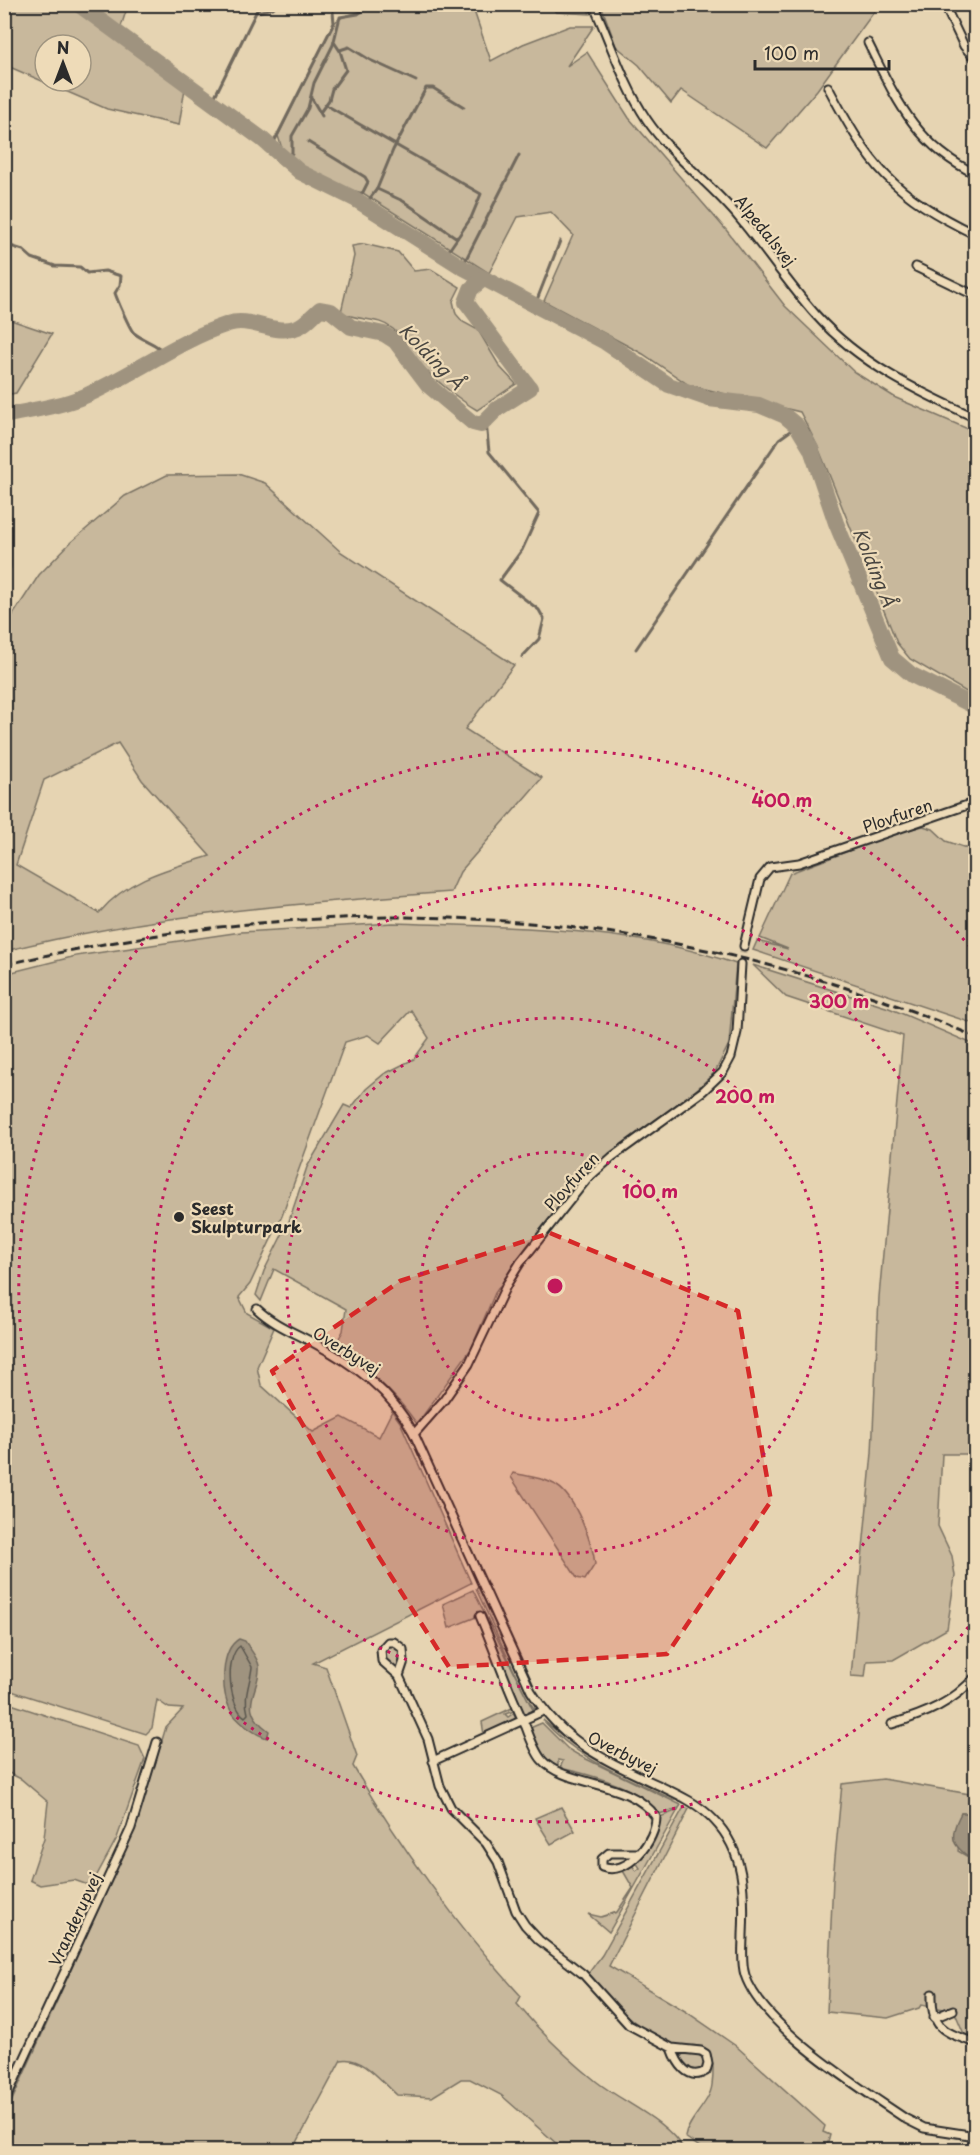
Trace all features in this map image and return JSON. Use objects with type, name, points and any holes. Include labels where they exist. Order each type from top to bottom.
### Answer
[{"type":"street","name":"Alpedalsvej","points":[[593,4],[620,69],[647,120],[663,140],[719,193],[816,315],[843,341],[875,366],[917,391],[975,418]]},
{"type":"street","points":[[944,4],[964,46],[975,60]]},
{"type":"street","points":[[868,43],[910,123],[940,153],[975,174]]},
{"type":"street","points":[[828,87],[855,139],[877,168],[926,210],[975,235]]},
{"type":"street","points":[[916,267],[975,296]]},
{"type":"street","name":"Plovfuren","points":[[744,946],[760,879],[770,867],[799,863],[975,802]]},
{"type":"street","name":"Plovfuren","points":[[414,1434],[444,1400],[469,1364],[507,1284],[520,1263],[586,1180],[612,1157],[703,1091],[723,1072],[731,1057],[737,1032],[741,964]]},
{"type":"street","name":"Overbyvej","points":[[257,1309],[277,1324],[341,1359],[380,1387],[400,1410],[414,1434],[480,1584],[531,1691],[543,1711],[589,1752],[686,1799],[714,1820],[725,1833],[737,1856],[744,1881],[742,1957],[745,1976],[773,2016],[805,2048],[915,2124],[943,2133],[975,2136]]},
{"type":"street","points":[[480,1617],[522,1720],[543,1761],[557,1770],[623,1792],[650,1809],[656,1817],[654,1835],[639,1853],[617,1868],[602,1868],[602,1858],[609,1853],[639,1853]]},
{"type":"street","points":[[399,1676],[405,1655],[403,1649],[394,1642],[388,1642],[381,1650],[382,1661],[399,1676],[428,1739],[440,1786],[451,1808],[486,1843],[498,1862],[516,1911],[525,1925],[539,1940],[584,1974],[619,2017],[648,2037],[672,2048],[701,2051],[706,2054],[708,2064],[706,2071],[697,2075],[688,2073],[680,2066],[672,2048]]},
{"type":"street","points":[[892,1724],[935,1710],[952,1699],[975,1676]]},
{"type":"street","points":[[433,1761],[543,1711]]},
{"type":"street","name":"Vranderupvej","points":[[4,2103],[131,1828],[157,1742]]},
{"type":"street","points":[[932,1994],[934,2018],[946,2032],[975,2043]]},
{"type":"street","points":[[934,2018],[952,2010]]},
{"type":"highlighted area","points":[[550,1233],[738,1311],[771,1501],[667,1654],[449,1667],[377,1554],[272,1371],[400,1281]]},
{"type":"shaded area","points":[[601,4],[879,5],[817,90],[767,148],[681,90],[671,103],[639,65],[616,46]]},
{"type":"shaded area","points":[[4,5],[128,5],[118,36],[186,82],[179,125],[107,109],[70,93],[93,93],[93,33],[33,33],[33,77],[5,65]]},
{"type":"shaded area","points":[[372,5],[475,5],[473,8],[491,61],[523,44],[570,26],[594,26],[567,66],[587,52],[629,118],[727,231],[785,306],[854,372],[896,398],[975,432],[975,697],[910,659],[897,643],[818,447],[800,412],[689,385],[643,354],[544,301],[573,235],[551,212],[518,217],[489,273],[363,193],[347,189],[290,162],[284,155],[278,136],[334,23],[338,19]]},
{"type":"shaded area","points":[[555,5],[586,5],[590,14],[556,12]]},
{"type":"shaded area","points":[[364,244],[398,252],[414,271],[431,269],[460,287],[453,301],[456,314],[463,322],[478,330],[500,367],[516,384],[477,410],[428,372],[393,329],[381,322],[341,312],[354,256],[352,246]]},
{"type":"shaded area","points":[[5,318],[52,334],[16,393],[5,395]]},
{"type":"shaded area","points":[[238,474],[265,483],[341,552],[514,665],[465,729],[542,778],[460,872],[451,892],[282,906],[171,919],[60,938],[5,951],[5,627],[39,575],[71,542],[125,496],[167,475]],"holes":[[[118,743],[142,780],[210,856],[136,883],[110,901],[99,913],[16,865],[44,780]]]},
{"type":"shaded area","points":[[923,826],[933,829],[946,841],[975,851],[975,1024],[753,950],[757,941],[788,949],[760,938],[790,873],[899,832]]},
{"type":"shaded area","points":[[393,923],[523,928],[610,935],[695,951],[736,964],[729,1044],[715,1072],[695,1091],[619,1146],[577,1184],[527,1246],[495,1293],[471,1349],[417,1424],[389,1391],[335,1345],[343,1331],[346,1309],[274,1269],[261,1301],[256,1295],[264,1271],[289,1221],[307,1167],[344,1105],[351,1108],[366,1089],[384,1074],[414,1059],[429,1038],[411,1010],[380,1043],[368,1035],[345,1042],[282,1216],[250,1284],[239,1297],[247,1313],[274,1328],[257,1367],[261,1385],[313,1432],[342,1417],[379,1437],[392,1411],[400,1422],[471,1583],[313,1663],[326,1667],[357,1756],[353,1766],[390,1826],[431,1885],[521,1996],[517,2004],[526,2015],[575,2064],[608,2090],[656,2121],[676,2139],[684,2150],[599,2150],[557,2144],[501,2095],[470,2079],[461,2079],[432,2097],[397,2095],[364,2065],[341,2060],[293,2150],[5,2150],[5,2116],[136,1826],[166,1727],[183,1709],[169,1708],[157,1700],[152,1728],[146,1734],[5,1689],[4,974],[76,956],[241,932]]},
{"type":"shaded area","points":[[753,965],[889,1008],[975,1045],[976,1454],[942,1454],[938,1526],[952,1556],[955,1576],[947,1629],[893,1660],[867,1661],[865,1677],[851,1676],[872,1453],[879,1297],[903,1036],[786,997]]},
{"type":"shaded area","points":[[513,1473],[552,1483],[570,1500],[587,1533],[594,1555],[595,1564],[585,1580],[577,1578],[511,1477]]},
{"type":"shaded area","points":[[478,1586],[535,1705],[535,1710],[526,1697],[476,1589]]},
{"type":"shaded area","points":[[473,1590],[534,1712],[525,1717],[481,1615],[449,1628],[443,1604]]},
{"type":"shaded area","points":[[395,1645],[401,1653],[395,1670],[385,1660],[384,1650],[386,1646]]},
{"type":"shaded area","points":[[5,1702],[139,1746],[145,1759],[117,1838],[91,1886],[74,1880],[40,1885],[30,1880],[44,1838],[48,1802],[21,1779],[5,1771]]},
{"type":"shaded area","points":[[512,1708],[514,1711],[505,1714],[508,1717],[514,1713],[516,1721],[484,1735],[482,1722]]},
{"type":"shaded area","points":[[543,1720],[583,1752],[683,1801],[674,1800],[604,1767],[571,1746]]},
{"type":"shaded area","points":[[542,1723],[568,1749],[681,1805],[679,1808],[659,1814],[641,1797],[614,1783],[560,1768],[563,1761],[558,1760],[558,1767],[552,1764],[540,1750],[530,1728]]},
{"type":"shaded area","points":[[883,1779],[975,1795],[975,1813],[961,1813],[958,1851],[975,1861],[976,1994],[972,2006],[975,2008],[975,2039],[964,2034],[953,2008],[944,2009],[921,2005],[919,2008],[888,2018],[827,2012],[833,1879],[842,1784]]},
{"type":"shaded area","points":[[561,1807],[575,1831],[551,1844],[535,1818]]},
{"type":"shaded area","points":[[684,1807],[689,1809],[609,1966],[685,2011],[736,2046],[825,2126],[823,2132],[830,2135],[826,2150],[704,2150],[685,2137],[690,2124],[710,2092],[713,2060],[710,2053],[701,2047],[672,2045],[644,2029],[614,2004],[588,1974],[602,1955]]},
{"type":"shaded area","points":[[678,1810],[609,1932],[588,1914],[601,1917],[617,1912],[633,1888],[622,1869],[632,1865],[636,1871],[640,1868],[636,1862],[654,1842],[660,1817]]},
{"type":"shaded area","points":[[694,2053],[702,2057],[704,2064],[701,2070],[694,2072],[680,2058],[683,2054]]},
{"type":"water","points":[[239,1639],[245,1641],[259,1666],[251,1706],[253,1714],[269,1731],[267,1738],[241,1722],[233,1714],[227,1701],[224,1682],[225,1661],[233,1644]]},
{"type":"water","points":[[961,1813],[975,1813],[975,1861],[954,1842],[954,1830]]},
{"type":"waterway","name":"Kolding Å","points":[[78,4],[262,139],[300,172],[355,199],[462,267],[605,342],[669,385],[709,399],[759,405],[785,416],[797,426],[811,449],[836,523],[892,658],[912,675],[976,707]]},
{"type":"waterway","points":[[211,104],[260,4]]},
{"type":"waterway","points":[[257,12],[273,8],[276,4]]},
{"type":"waterway","points":[[285,161],[292,153],[292,136],[308,108],[314,83],[333,45],[340,17],[358,14],[372,4]]},
{"type":"waterway","points":[[275,150],[275,140],[334,23],[333,12]]},
{"type":"waterway","points":[[321,111],[329,100],[332,89],[346,70],[340,51],[334,42]]},
{"type":"waterway","points":[[340,50],[349,47],[370,60],[416,81]]},
{"type":"waterway","points":[[365,205],[377,189],[393,150],[426,88],[433,88],[464,107]]},
{"type":"waterway","points":[[312,99],[322,116]]},
{"type":"waterway","points":[[326,105],[481,194],[471,218],[445,256]]},
{"type":"waterway","points":[[308,142],[365,177],[368,182],[363,192],[355,199]]},
{"type":"waterway","points":[[462,267],[519,155]]},
{"type":"waterway","points":[[377,189],[403,201],[457,238]]},
{"type":"waterway","points":[[535,305],[560,241]]},
{"type":"waterway","points":[[4,244],[23,250],[32,258],[55,266],[80,267],[87,273],[105,271],[121,276],[120,285],[115,293],[132,331],[159,347],[167,355]]},
{"type":"waterway","name":"Kolding Å","points":[[4,416],[55,406],[85,396],[191,339],[228,324],[245,322],[286,330],[302,325],[320,309],[331,311],[351,327],[384,334],[395,341],[429,386],[473,423],[481,425],[497,409],[530,388],[466,302],[471,289],[483,279]]},
{"type":"waterway","points":[[486,422],[489,452],[539,513],[522,550],[500,580],[539,610],[544,619],[539,639],[522,657]]},
{"type":"waterway","points":[[636,649],[779,439],[797,426]]},
{"type":"waterway","name":"Kolding Å","points":[[4,519],[4,566]]},
{"type":"tunnel","points":[[741,964],[744,946]]},
{"type":"railway","points":[[4,965],[128,940],[251,924],[374,917],[496,920],[617,934],[738,957],[857,992],[976,1037]]},
{"type":"place","name":"Seest Skulpturpark","points":[[179,1217]]}]
